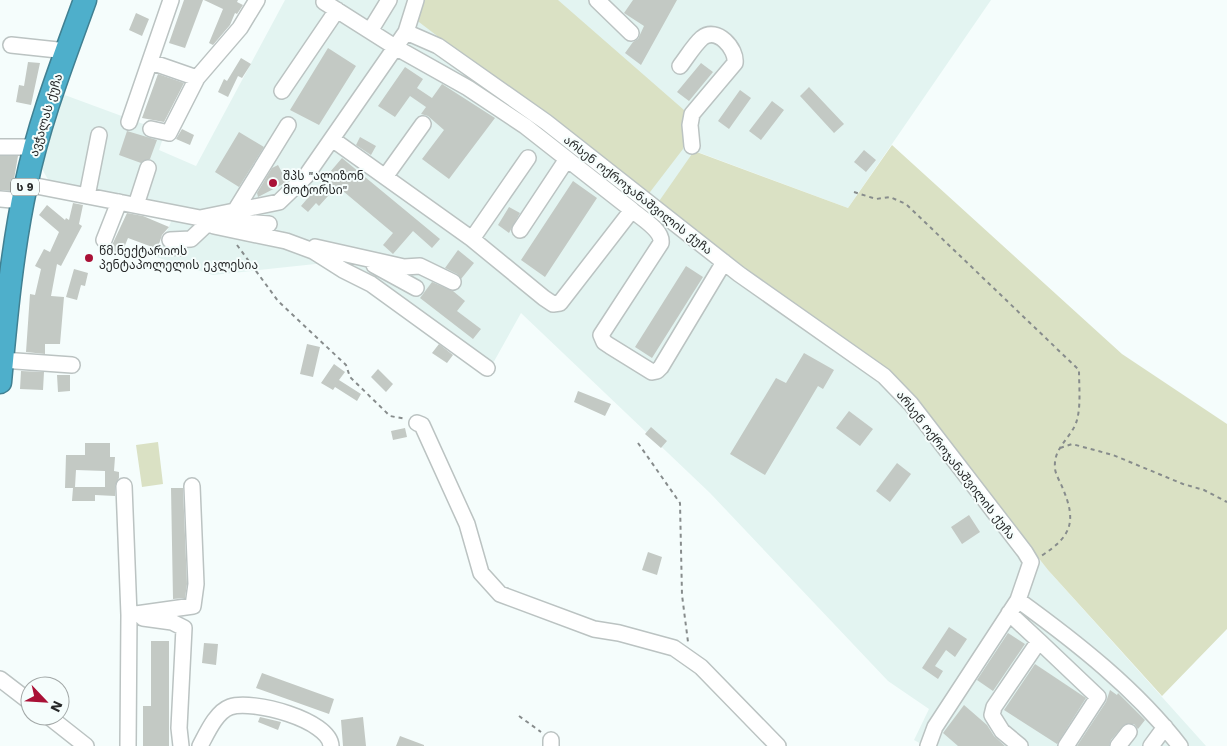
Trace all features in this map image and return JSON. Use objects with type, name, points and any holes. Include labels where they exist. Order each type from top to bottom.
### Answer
[{"type":"highway","name":"ავჭალას ქუჩა","points":[[1,367],[11,265],[24,192],[50,97],[85,0]]},
{"type":"street","points":[[129,122],[171,0]]},
{"type":"street","points":[[151,129],[169,133],[196,78],[240,28],[257,0]]},
{"type":"street","points":[[370,31],[389,0]]},
{"type":"street","points":[[170,240],[191,239],[204,220],[234,211],[279,202],[306,176],[406,32],[416,0]]},
{"type":"street","points":[[598,0],[631,33]]},
{"type":"street","points":[[282,91],[331,6],[395,47],[468,88],[525,126],[659,232],[662,238],[661,243],[601,335],[604,342],[652,372],[658,371],[661,367],[724,262]]},
{"type":"street","name":"არსენ ოქროჯანაშვილის ქუჩა","points":[[406,32],[438,46],[546,122],[724,262],[884,376],[911,404],[1031,562]]},
{"type":"street","points":[[680,66],[703,37],[710,35],[724,40],[734,50],[736,57],[734,63],[692,114],[690,125],[692,146]]},
{"type":"street","points":[[11,45],[67,51]]},
{"type":"street","points":[[151,62],[196,78]]},
{"type":"street","points":[[385,177],[423,124]]},
{"type":"street","points":[[234,211],[288,125]]},
{"type":"street","points":[[87,196],[98,135]]},
{"type":"street","points":[[332,139],[472,239],[553,304],[560,303],[632,210]]},
{"type":"street","points":[[0,147],[36,148]]},
{"type":"street","points":[[472,239],[528,158]]},
{"type":"street","points":[[520,230],[567,159]]},
{"type":"street","points":[[136,205],[148,168]]},
{"type":"street","points":[[0,199],[24,192],[87,196],[204,220],[231,231],[404,267],[420,266],[453,282]]},
{"type":"street","points":[[104,240],[119,202]]},
{"type":"street","points":[[204,220],[269,224]]},
{"type":"street","points":[[286,241],[314,251],[342,270],[371,284],[487,368]]},
{"type":"street","points":[[359,257],[416,288]]},
{"type":"street","points":[[1,367],[72,365]]},
{"type":"street","points":[[414,422],[422,425],[467,524],[481,573],[500,594],[594,629],[619,633],[674,648],[702,668],[778,746]]},
{"type":"street","points":[[124,486],[129,615],[128,746]]},
{"type":"street","points":[[129,615],[193,606],[196,584],[192,486]]},
{"type":"street","points":[[928,746],[935,727],[1018,600],[1031,562]]},
{"type":"street","points":[[1018,600],[1061,632],[1109,673],[1166,727],[1180,746]]},
{"type":"street","points":[[1008,614],[1098,697],[1066,746]]},
{"type":"street","points":[[129,615],[172,622],[184,628],[179,728],[181,746]]},
{"type":"street","points":[[1021,745],[995,722],[992,715],[994,707],[1039,641]]},
{"type":"street","points":[[0,679],[20,694]]},
{"type":"street","points":[[200,746],[219,715],[230,707],[247,704],[263,707],[306,721],[324,732],[331,740],[331,746]]},
{"type":"street","points":[[61,726],[86,746]]},
{"type":"street","points":[[1151,746],[1166,727]]},
{"type":"street","points":[[1118,746],[1129,732]]},
{"type":"path","points":[[854,192],[876,200],[890,197],[906,204],[1079,370],[1078,419],[1072,433],[1058,449],[1055,468],[1070,505],[1071,519],[1067,535],[1057,547],[1031,562]]},
{"type":"path","points":[[231,231],[231,237],[278,301],[346,365],[350,377],[390,416],[414,422]]},
{"type":"path","points":[[638,443],[680,503],[682,595],[690,659]]},
{"type":"path","points":[[1058,449],[1072,444],[1113,455],[1183,484],[1204,490],[1227,502]]},
{"type":"path","points":[[518,716],[551,743]]},
{"type":"shaded area","points":[[285,0],[991,0],[848,208],[695,151],[894,375],[1048,570],[1206,746],[925,746],[914,740],[929,709],[888,681],[710,493],[521,313],[487,374],[344,261],[213,275],[156,257],[176,210],[50,183],[42,169],[62,94],[165,132],[159,150],[196,166]]},
{"type":"green space","points":[[425,0],[558,0],[684,110],[683,149],[647,196],[415,19]]},
{"type":"green space","points":[[892,145],[1122,354],[1227,424],[1227,629],[1162,696],[1048,570],[894,375],[655,207],[694,151],[848,208]]},
{"type":"green space","points":[[158,442],[163,484],[142,487],[136,445]]},
{"type":"building","points":[[184,0],[203,0],[185,48],[169,43]]},
{"type":"building","points":[[204,0],[238,0],[237,2],[243,5],[237,14],[235,13],[230,25],[213,45],[209,43],[223,9]]},
{"type":"building","points":[[633,0],[677,0],[641,65],[625,53],[633,42],[638,39],[644,26],[624,13]]},
{"type":"building","points":[[136,13],[149,19],[142,36],[129,30]]},
{"type":"building","points":[[328,48],[356,66],[319,125],[290,110]]},
{"type":"building","points":[[241,58],[251,64],[242,78],[238,76],[228,97],[218,92],[224,79],[227,81]]},
{"type":"building","points":[[28,62],[40,63],[31,105],[16,102],[19,85],[24,86]]},
{"type":"building","points":[[701,63],[713,72],[689,101],[677,92]]},
{"type":"building","points":[[405,67],[423,79],[417,88],[432,98],[442,84],[495,118],[449,179],[422,159],[444,130],[428,116],[421,114],[426,107],[410,96],[395,117],[378,106]]},
{"type":"building","points":[[158,74],[184,83],[164,122],[142,118]]},
{"type":"building","points":[[809,87],[844,124],[834,133],[800,96]]},
{"type":"building","points":[[740,90],[751,98],[729,129],[718,121]]},
{"type":"building","points":[[772,101],[784,110],[761,140],[749,131]]},
{"type":"building","points":[[182,129],[194,135],[190,145],[176,139]]},
{"type":"building","points":[[127,131],[157,140],[150,159],[141,163],[119,155]]},
{"type":"building","points":[[239,132],[264,147],[239,187],[215,172]]},
{"type":"building","points":[[360,137],[376,146],[371,155],[356,145]]},
{"type":"building","points":[[864,150],[876,160],[866,172],[854,162]]},
{"type":"building","points":[[0,156],[18,156],[12,191],[0,190]]},
{"type":"building","points":[[342,158],[440,239],[432,248],[413,231],[393,254],[383,245],[393,233],[337,186],[319,206],[316,203],[308,212],[301,206]]},
{"type":"building","points":[[278,165],[287,182],[258,197],[257,193],[272,168]]},
{"type":"building","points":[[573,181],[597,198],[545,277],[521,260]]},
{"type":"building","points":[[73,203],[83,205],[79,224],[82,226],[61,266],[57,264],[51,296],[64,297],[60,344],[45,344],[45,354],[26,352],[30,294],[35,295],[41,269],[35,266],[44,249],[50,252],[59,232],[39,215],[47,205],[65,220],[66,218],[69,220]]},
{"type":"building","points":[[509,207],[520,213],[509,233],[498,225]]},
{"type":"building","points":[[127,213],[143,216],[169,227],[162,235],[158,247],[184,249],[184,257],[154,255],[155,248],[128,238],[121,255],[107,250],[113,243]]},
{"type":"building","points":[[458,250],[474,263],[461,279],[457,274],[445,268]]},
{"type":"building","points":[[686,266],[703,277],[652,358],[635,347]]},
{"type":"building","points":[[74,269],[88,273],[85,286],[81,285],[77,300],[66,297]]},
{"type":"building","points":[[432,282],[453,291],[465,301],[457,311],[481,329],[473,339],[420,298]]},
{"type":"building","points":[[307,344],[320,347],[313,377],[300,374]]},
{"type":"building","points":[[439,344],[453,355],[447,363],[432,353]]},
{"type":"building","points":[[804,353],[834,370],[823,389],[818,386],[765,475],[730,454],[776,378],[786,383]]},
{"type":"building","points":[[334,364],[345,372],[339,380],[361,394],[357,401],[335,387],[333,390],[321,383]]},
{"type":"building","points":[[378,369],[393,384],[386,392],[371,377]]},
{"type":"building","points":[[21,371],[44,372],[43,390],[20,389]]},
{"type":"building","points":[[57,375],[70,375],[70,391],[58,392]]},
{"type":"building","points":[[578,391],[611,404],[605,416],[574,402]]},
{"type":"building","points":[[849,411],[873,429],[860,446],[836,428]]},
{"type":"building","points":[[651,427],[667,441],[661,448],[645,434]]},
{"type":"building","points":[[405,428],[407,437],[393,440],[391,431]]},
{"type":"building","points":[[85,443],[110,443],[110,457],[115,457],[114,471],[119,472],[119,478],[115,486],[115,496],[95,495],[95,501],[72,501],[73,488],[65,488],[66,455],[85,455]],"holes":[[[76,470],[105,471],[105,487],[75,487]]]},
{"type":"building","points":[[897,463],[911,474],[890,502],[876,491]]},
{"type":"building","points":[[171,488],[183,488],[187,584],[185,598],[173,599]]},
{"type":"building","points":[[969,515],[980,532],[962,544],[951,527]]},
{"type":"building","points":[[648,552],[662,557],[657,575],[642,570]]},
{"type":"building","points":[[949,627],[967,639],[955,657],[946,650],[935,666],[943,671],[938,679],[922,668]]},
{"type":"building","points":[[1008,633],[1025,644],[993,691],[977,680]]},
{"type":"building","points":[[151,641],[169,641],[169,746],[143,746],[143,706],[151,706]]},
{"type":"building","points":[[204,643],[218,644],[216,665],[202,663]]},
{"type":"building","points":[[1035,664],[1086,698],[1057,744],[1004,710]]},
{"type":"building","points":[[262,673],[334,699],[329,714],[256,688]]},
{"type":"building","points":[[1110,690],[1117,695],[1118,693],[1145,720],[1138,729],[1134,724],[1125,724],[1111,740],[1109,746],[1077,746],[1106,702]]},
{"type":"building","points":[[964,705],[987,725],[994,736],[1005,746],[958,746],[943,733]]},
{"type":"building","points":[[260,717],[281,722],[278,730],[258,722]]},
{"type":"building","points":[[363,717],[366,746],[343,746],[341,720]]},
{"type":"building","points":[[400,736],[424,745],[424,746],[396,746]]},
{"type":"place","name":"შპს \"ალიზონ მოტორსი\"","points":[[273,183]]},
{"type":"place","name":"წმ.ნექტარიოს პენტაპოლელის ეკლესია","points":[[89,258]]}]
